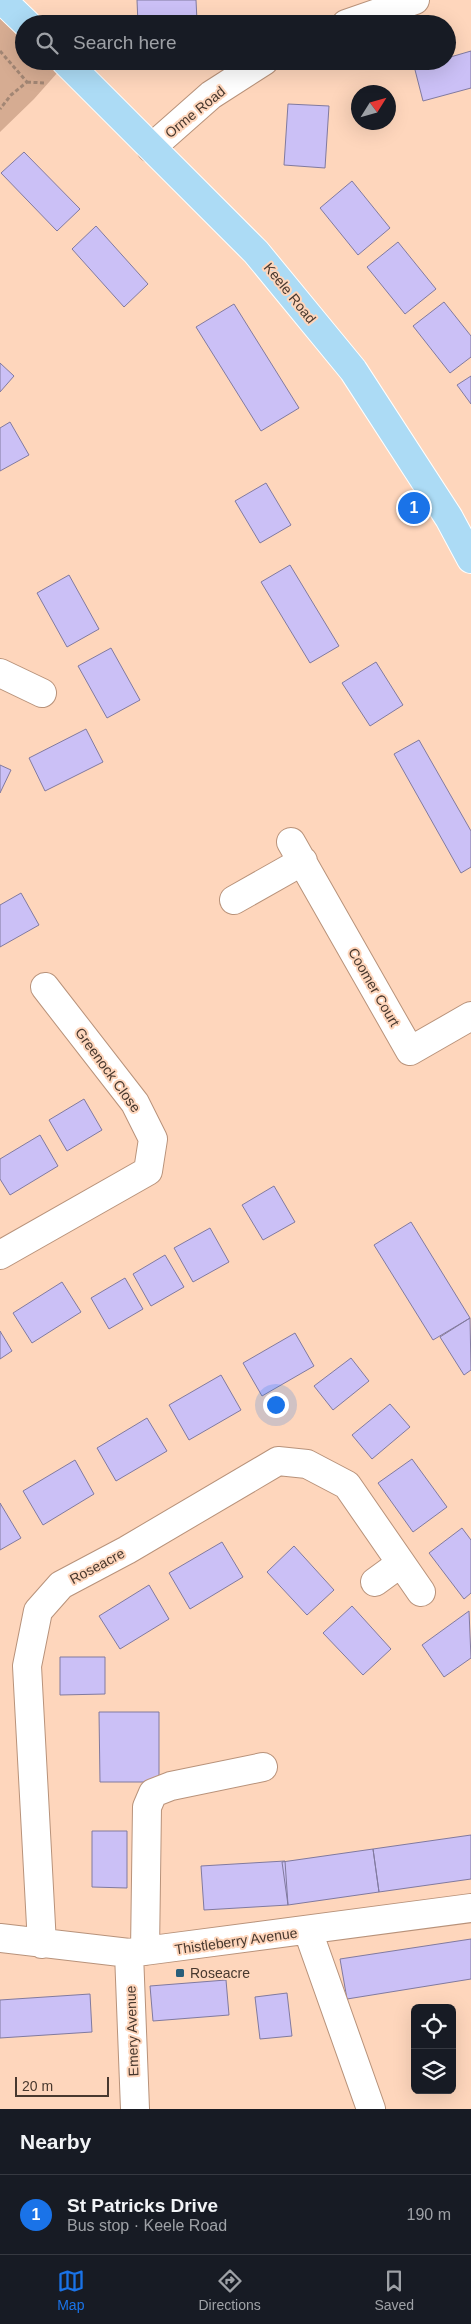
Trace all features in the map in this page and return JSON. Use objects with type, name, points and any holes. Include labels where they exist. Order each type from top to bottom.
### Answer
[{"type":"main road","points":[[2,0],[18,15]]},
{"type":"main road","name":"Keele Road","points":[[74,70],[256,252],[353,370],[449,518],[471,559]]},
{"type":"street","points":[[372,15],[415,0]]},
{"type":"street","name":"Orme Road","points":[[151,148],[211,95],[250,70]]},
{"type":"street","points":[[0,673],[42,694]]},
{"type":"street","name":"Coomer Court","points":[[234,900],[297,852],[410,1051],[471,1016]]},
{"type":"street","name":"Greenock Close","points":[[0,1256],[148,1171],[153,1139],[135,1103],[45,986]]},
{"type":"street","name":"Roseacre","points":[[42,1944],[27,1666],[38,1611],[61,1585],[127,1550],[278,1461],[307,1464],[348,1485],[421,1592]]},
{"type":"street","points":[[375,1582],[401,1563]]},
{"type":"street","name":"Emery Avenue","points":[[135,2109],[137,1952],[147,1808],[153,1793],[171,1786],[263,1767]]},
{"type":"street","name":"Thistleberry Avenue","points":[[1,1939],[137,1952],[308,1931],[471,1908]]},
{"type":"street","points":[[308,1931],[371,2109]]},
{"type":"path","points":[[0,51],[15,68]]},
{"type":"path","points":[[0,109],[27,82],[17,70]]},
{"type":"shaded area","points":[[0,0],[15,15],[15,70],[60,70],[34,99],[0,132]]},
{"type":"building","points":[[137,0],[196,0],[197,15],[138,15]]},
{"type":"building","points":[[471,51],[471,88],[423,101],[415,70],[456,70],[456,55]]},
{"type":"building","points":[[288,104],[329,106],[325,168],[284,165]]},
{"type":"building","points":[[24,152],[80,209],[57,231],[1,173]]},
{"type":"building","points":[[352,181],[390,228],[358,255],[320,208]]},
{"type":"building","points":[[96,226],[148,284],[124,307],[72,249]]},
{"type":"building","points":[[398,242],[436,289],[405,314],[367,267]]},
{"type":"building","points":[[444,302],[471,336],[471,357],[450,373],[413,326]]},
{"type":"building","points":[[234,304],[299,408],[261,431],[196,327]]},
{"type":"building","points":[[0,363],[14,376],[0,392]]},
{"type":"building","points":[[471,376],[471,404],[457,385]]},
{"type":"building","points":[[10,422],[29,455],[0,471],[0,428]]},
{"type":"building","points":[[266,483],[291,525],[260,543],[235,501]]},
{"type":"building","points":[[290,565],[339,646],[310,663],[261,582]]},
{"type":"building","points":[[69,575],[99,629],[67,647],[37,593]]},
{"type":"building","points":[[111,648],[140,700],[107,718],[78,666]]},
{"type":"building","points":[[376,662],[403,705],[370,726],[342,683]]},
{"type":"building","points":[[86,729],[103,762],[45,791],[29,758]]},
{"type":"building","points":[[419,740],[471,831],[471,867],[461,873],[394,754]]},
{"type":"building","points":[[0,765],[11,770],[0,793]]},
{"type":"building","points":[[21,893],[39,925],[0,947],[0,905]]},
{"type":"building","points":[[84,1099],[102,1130],[67,1151],[49,1120]]},
{"type":"building","points":[[40,1135],[58,1166],[10,1195],[0,1179],[0,1159]]},
{"type":"building","points":[[274,1186],[295,1222],[263,1240],[242,1205]]},
{"type":"building","points":[[411,1222],[470,1318],[433,1340],[374,1245]]},
{"type":"building","points":[[210,1228],[229,1262],[193,1282],[174,1248]]},
{"type":"building","points":[[165,1255],[184,1287],[151,1306],[133,1274]]},
{"type":"building","points":[[125,1278],[143,1309],[109,1329],[91,1298]]},
{"type":"building","points":[[62,1282],[81,1312],[32,1343],[13,1313]]},
{"type":"building","points":[[470,1318],[471,1370],[464,1375],[440,1337]]},
{"type":"building","points":[[0,1331],[12,1351],[0,1359]]},
{"type":"building","points":[[295,1333],[314,1366],[262,1396],[243,1363]]},
{"type":"building","points":[[351,1358],[369,1381],[333,1410],[314,1386]]},
{"type":"building","points":[[221,1375],[241,1410],[189,1440],[169,1405]]},
{"type":"building","points":[[390,1404],[410,1427],[372,1459],[352,1435]]},
{"type":"building","points":[[147,1418],[167,1451],[116,1481],[97,1448]]},
{"type":"building","points":[[412,1459],[447,1507],[413,1532],[378,1483]]},
{"type":"building","points":[[75,1460],[94,1494],[43,1525],[23,1491]]},
{"type":"building","points":[[0,1503],[21,1538],[0,1550]]},
{"type":"building","points":[[462,1528],[471,1540],[471,1593],[464,1599],[429,1553]]},
{"type":"building","points":[[222,1542],[243,1577],[190,1609],[169,1573]]},
{"type":"building","points":[[294,1546],[334,1590],[307,1615],[267,1572]]},
{"type":"building","points":[[149,1585],[169,1619],[120,1649],[99,1616]]},
{"type":"building","points":[[352,1606],[391,1649],[363,1675],[323,1633]]},
{"type":"building","points":[[469,1611],[471,1658],[444,1677],[422,1645]]},
{"type":"building","points":[[60,1657],[105,1657],[105,1694],[60,1695]]},
{"type":"building","points":[[99,1712],[159,1712],[159,1782],[100,1782]]},
{"type":"building","points":[[92,1831],[127,1831],[127,1888],[92,1887]]},
{"type":"building","points":[[471,1835],[471,1879],[379,1892],[373,1849]]},
{"type":"building","points":[[373,1849],[379,1892],[288,1905],[282,1862]]},
{"type":"building","points":[[285,1861],[288,1905],[204,1910],[201,1866]]},
{"type":"building","points":[[471,1939],[471,1979],[347,1999],[340,1959]]},
{"type":"building","points":[[226,1980],[229,2015],[153,2021],[150,1986]]},
{"type":"building","points":[[287,1993],[292,2036],[260,2039],[255,1997]]},
{"type":"building","points":[[90,1994],[92,2032],[0,2038],[0,2000]]},
{"type":"place","name":"St Patricks Drive","points":[[414,508]]},
{"type":"place","name":"Roseacre","points":[[180,1973]]}]
